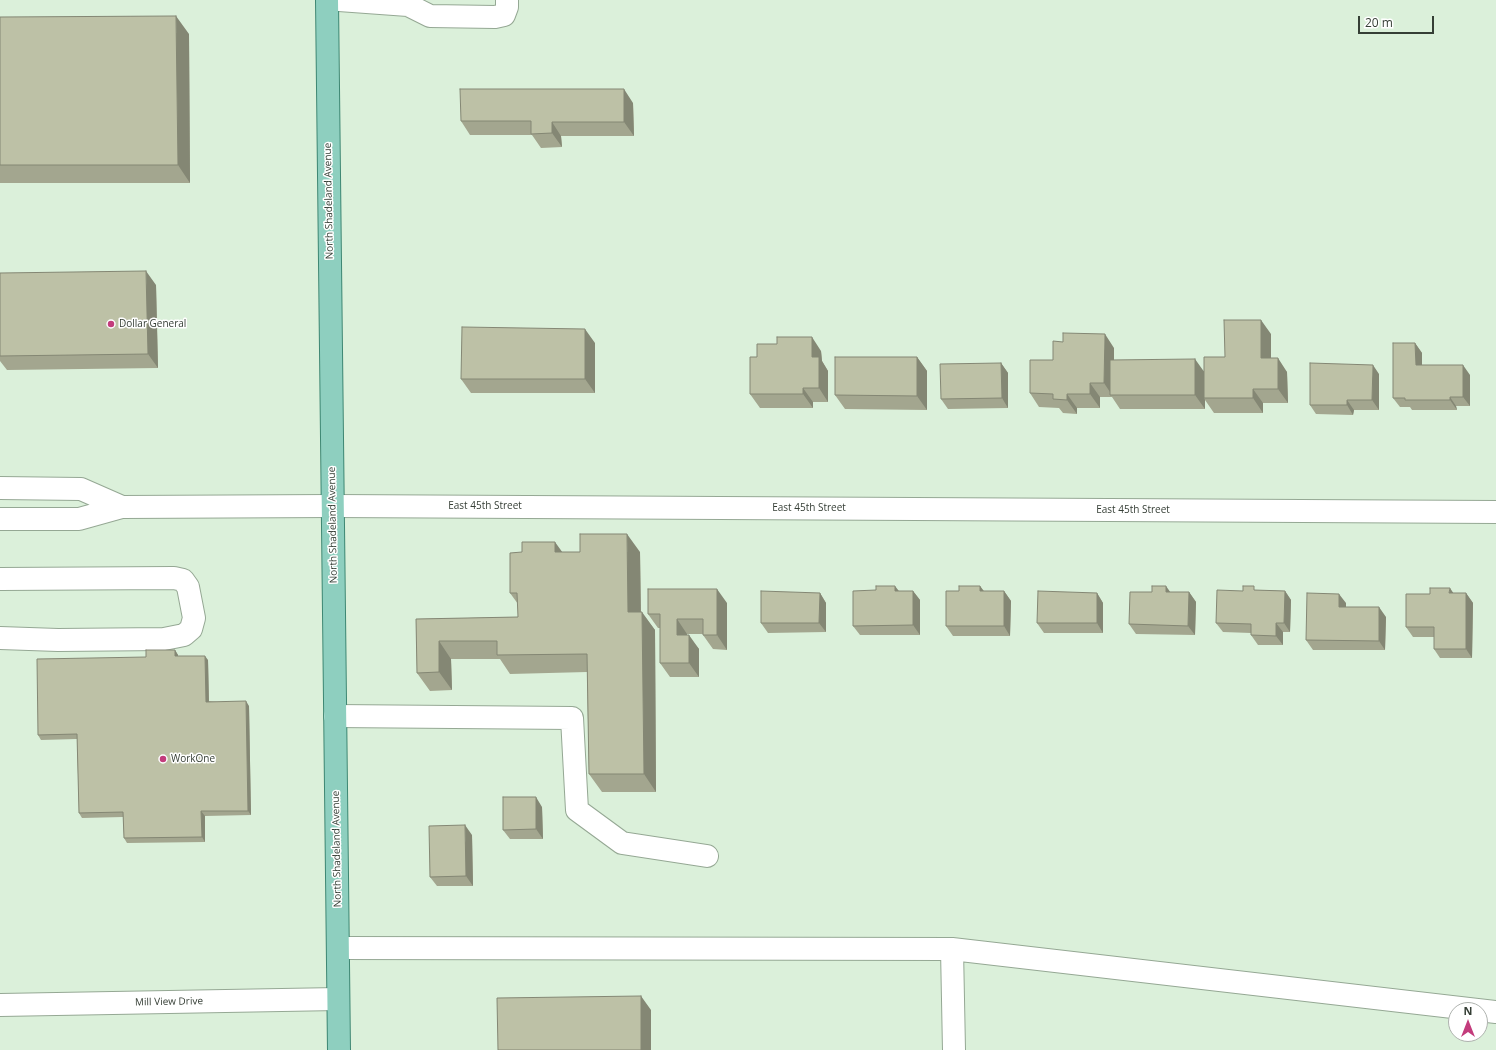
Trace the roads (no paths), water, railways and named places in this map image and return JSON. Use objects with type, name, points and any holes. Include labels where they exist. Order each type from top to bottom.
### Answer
[{"type":"main road","name":"North Shadeland Avenue","points":[[327,0],[339,1050]]},
{"type":"street","points":[[339,0],[408,4],[430,16],[496,17],[504,15],[507,7],[507,0]]},
{"type":"street","name":"East 45th Street","points":[[0,488],[81,489],[122,507]]},
{"type":"street","name":"East 45th Street","points":[[0,519],[79,519],[122,507],[332,506],[1496,512]]},
{"type":"street","points":[[0,579],[174,578],[183,580],[188,587],[194,618],[191,629],[184,635],[164,639],[58,640],[0,638]]},
{"type":"street","points":[[335,716],[572,718],[577,810],[622,843],[707,856]]},
{"type":"street","points":[[338,948],[952,949],[1496,1012]]},
{"type":"street","points":[[952,949],[954,1050]]},
{"type":"street","name":"Mill View Drive","points":[[0,1005],[338,999]]},
{"type":"place","name":"Dollar General","points":[[111,324]]},
{"type":"place","name":"WorkOne","points":[[163,759]]}]
